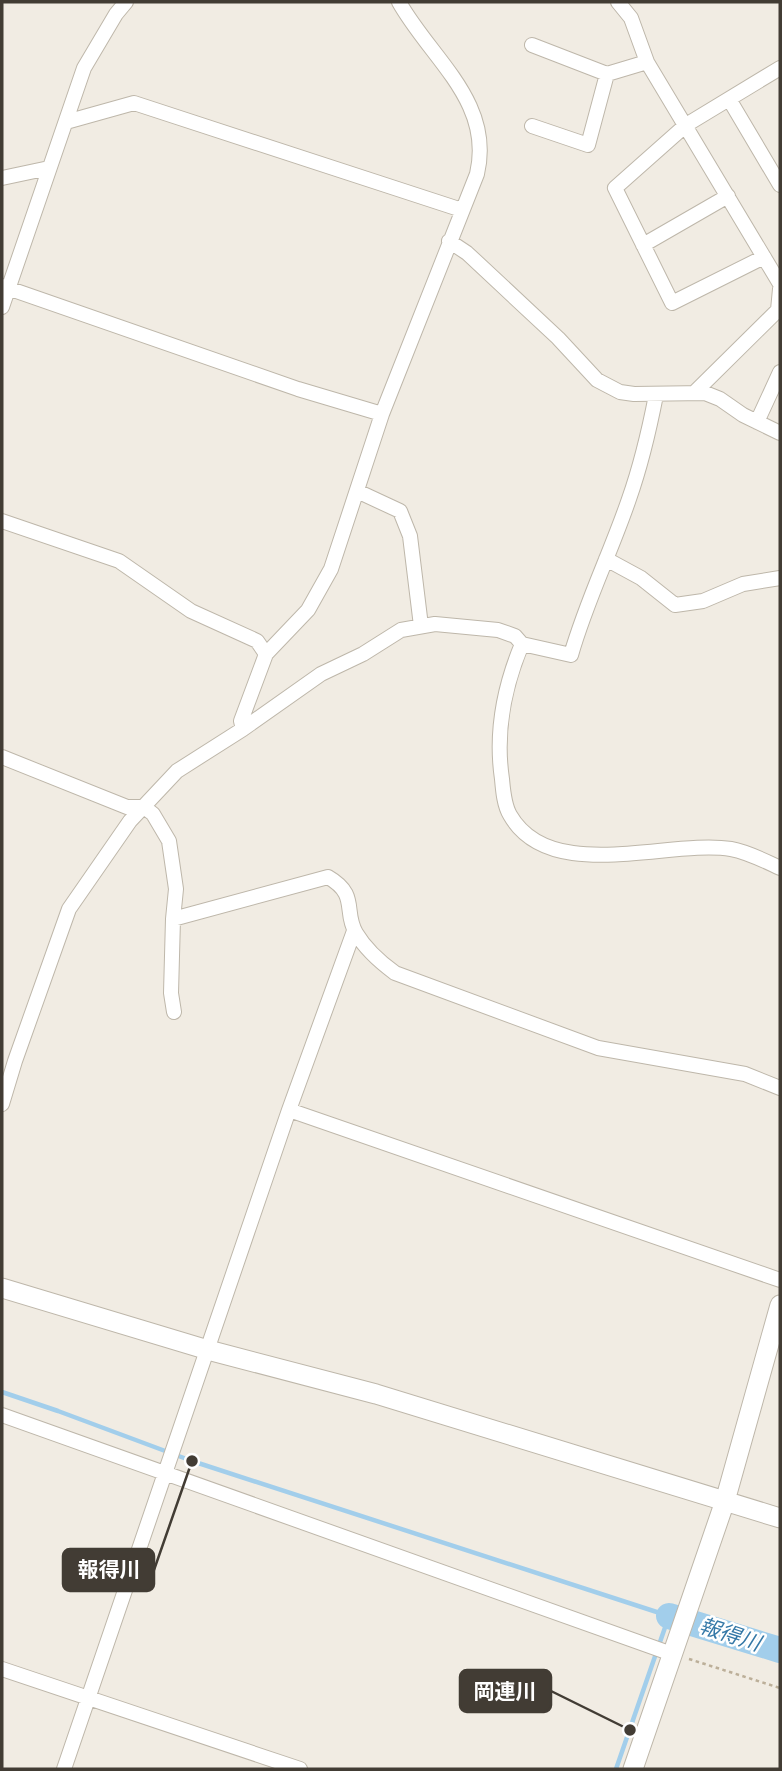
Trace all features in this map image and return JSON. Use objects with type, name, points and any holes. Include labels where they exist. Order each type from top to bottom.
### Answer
[{"type":"street","points":[[2,307],[5,287],[84,68],[126,2]]},
{"type":"street","points":[[243,729],[241,721],[266,654],[308,610],[331,569],[382,414],[477,174],[481,155],[478,124],[461,90],[399,2]]},
{"type":"street","points":[[618,2],[631,18],[648,62],[780,287],[778,310],[694,393]]},
{"type":"street","points":[[532,45],[607,74],[648,62]]},
{"type":"street","points":[[764,257],[672,303],[615,188],[685,125],[779,71]]},
{"type":"street","points":[[532,127],[588,145],[607,74]]},
{"type":"street","points":[[729,99],[780,185]]},
{"type":"street","points":[[66,122],[134,103],[462,210]]},
{"type":"street","points":[[2,178],[49,167]]},
{"type":"street","points":[[643,245],[728,196]]},
{"type":"street","points":[[449,241],[467,253],[548,328],[597,380],[620,392],[656,395],[705,393],[780,433]]},
{"type":"street","points":[[5,287],[298,389],[382,414]]},
{"type":"street","points":[[757,422],[780,372]]},
{"type":"street","points":[[2,1104],[69,909],[130,821],[177,771],[321,674],[363,654],[401,630],[435,624],[498,630],[515,636],[522,644],[571,655],[583,614],[630,499],[648,440],[656,395]]},
{"type":"street","points":[[357,491],[400,511],[410,536],[421,626]]},
{"type":"street","points":[[2,521],[119,561],[191,611],[257,641],[266,654]]},
{"type":"street","points":[[606,559],[641,578],[675,605],[703,601],[743,584],[780,578]]},
{"type":"street","points":[[522,644],[512,668],[502,710],[499,756],[509,815],[530,838],[555,848],[594,855],[617,856],[695,848],[731,849],[780,868]]},
{"type":"street","points":[[2,757],[127,807],[144,807],[153,814],[169,841],[176,888],[171,993],[174,1012]]},
{"type":"street","points":[[64,1769],[289,1110],[354,931],[349,897],[338,883],[328,877],[173,919]]},
{"type":"street","points":[[354,931],[375,958],[395,973],[476,1004],[598,1048],[745,1074],[780,1088]]},
{"type":"street","points":[[289,1110],[780,1280]]},
{"type":"street","points":[[2,1288],[208,1350],[376,1394],[780,1518]]},
{"type":"street","points":[[633,1769],[726,1501],[780,1305]]},
{"type":"street","points":[[2,1415],[167,1467],[674,1649]]},
{"type":"street","points":[[2,1669],[300,1769]]},
{"type":"path","points":[[674,1649],[780,1688]]},
{"type":"waterway","name":"報得川","points":[[2,1392],[192,1461],[669,1616],[616,1769]]},
{"type":"waterway","name":"報得川","points":[[669,1616],[780,1650]]},
{"type":"place","name":"報得川","points":[[192,1461]]},
{"type":"place","name":"岡連川","points":[[630,1730]]}]
